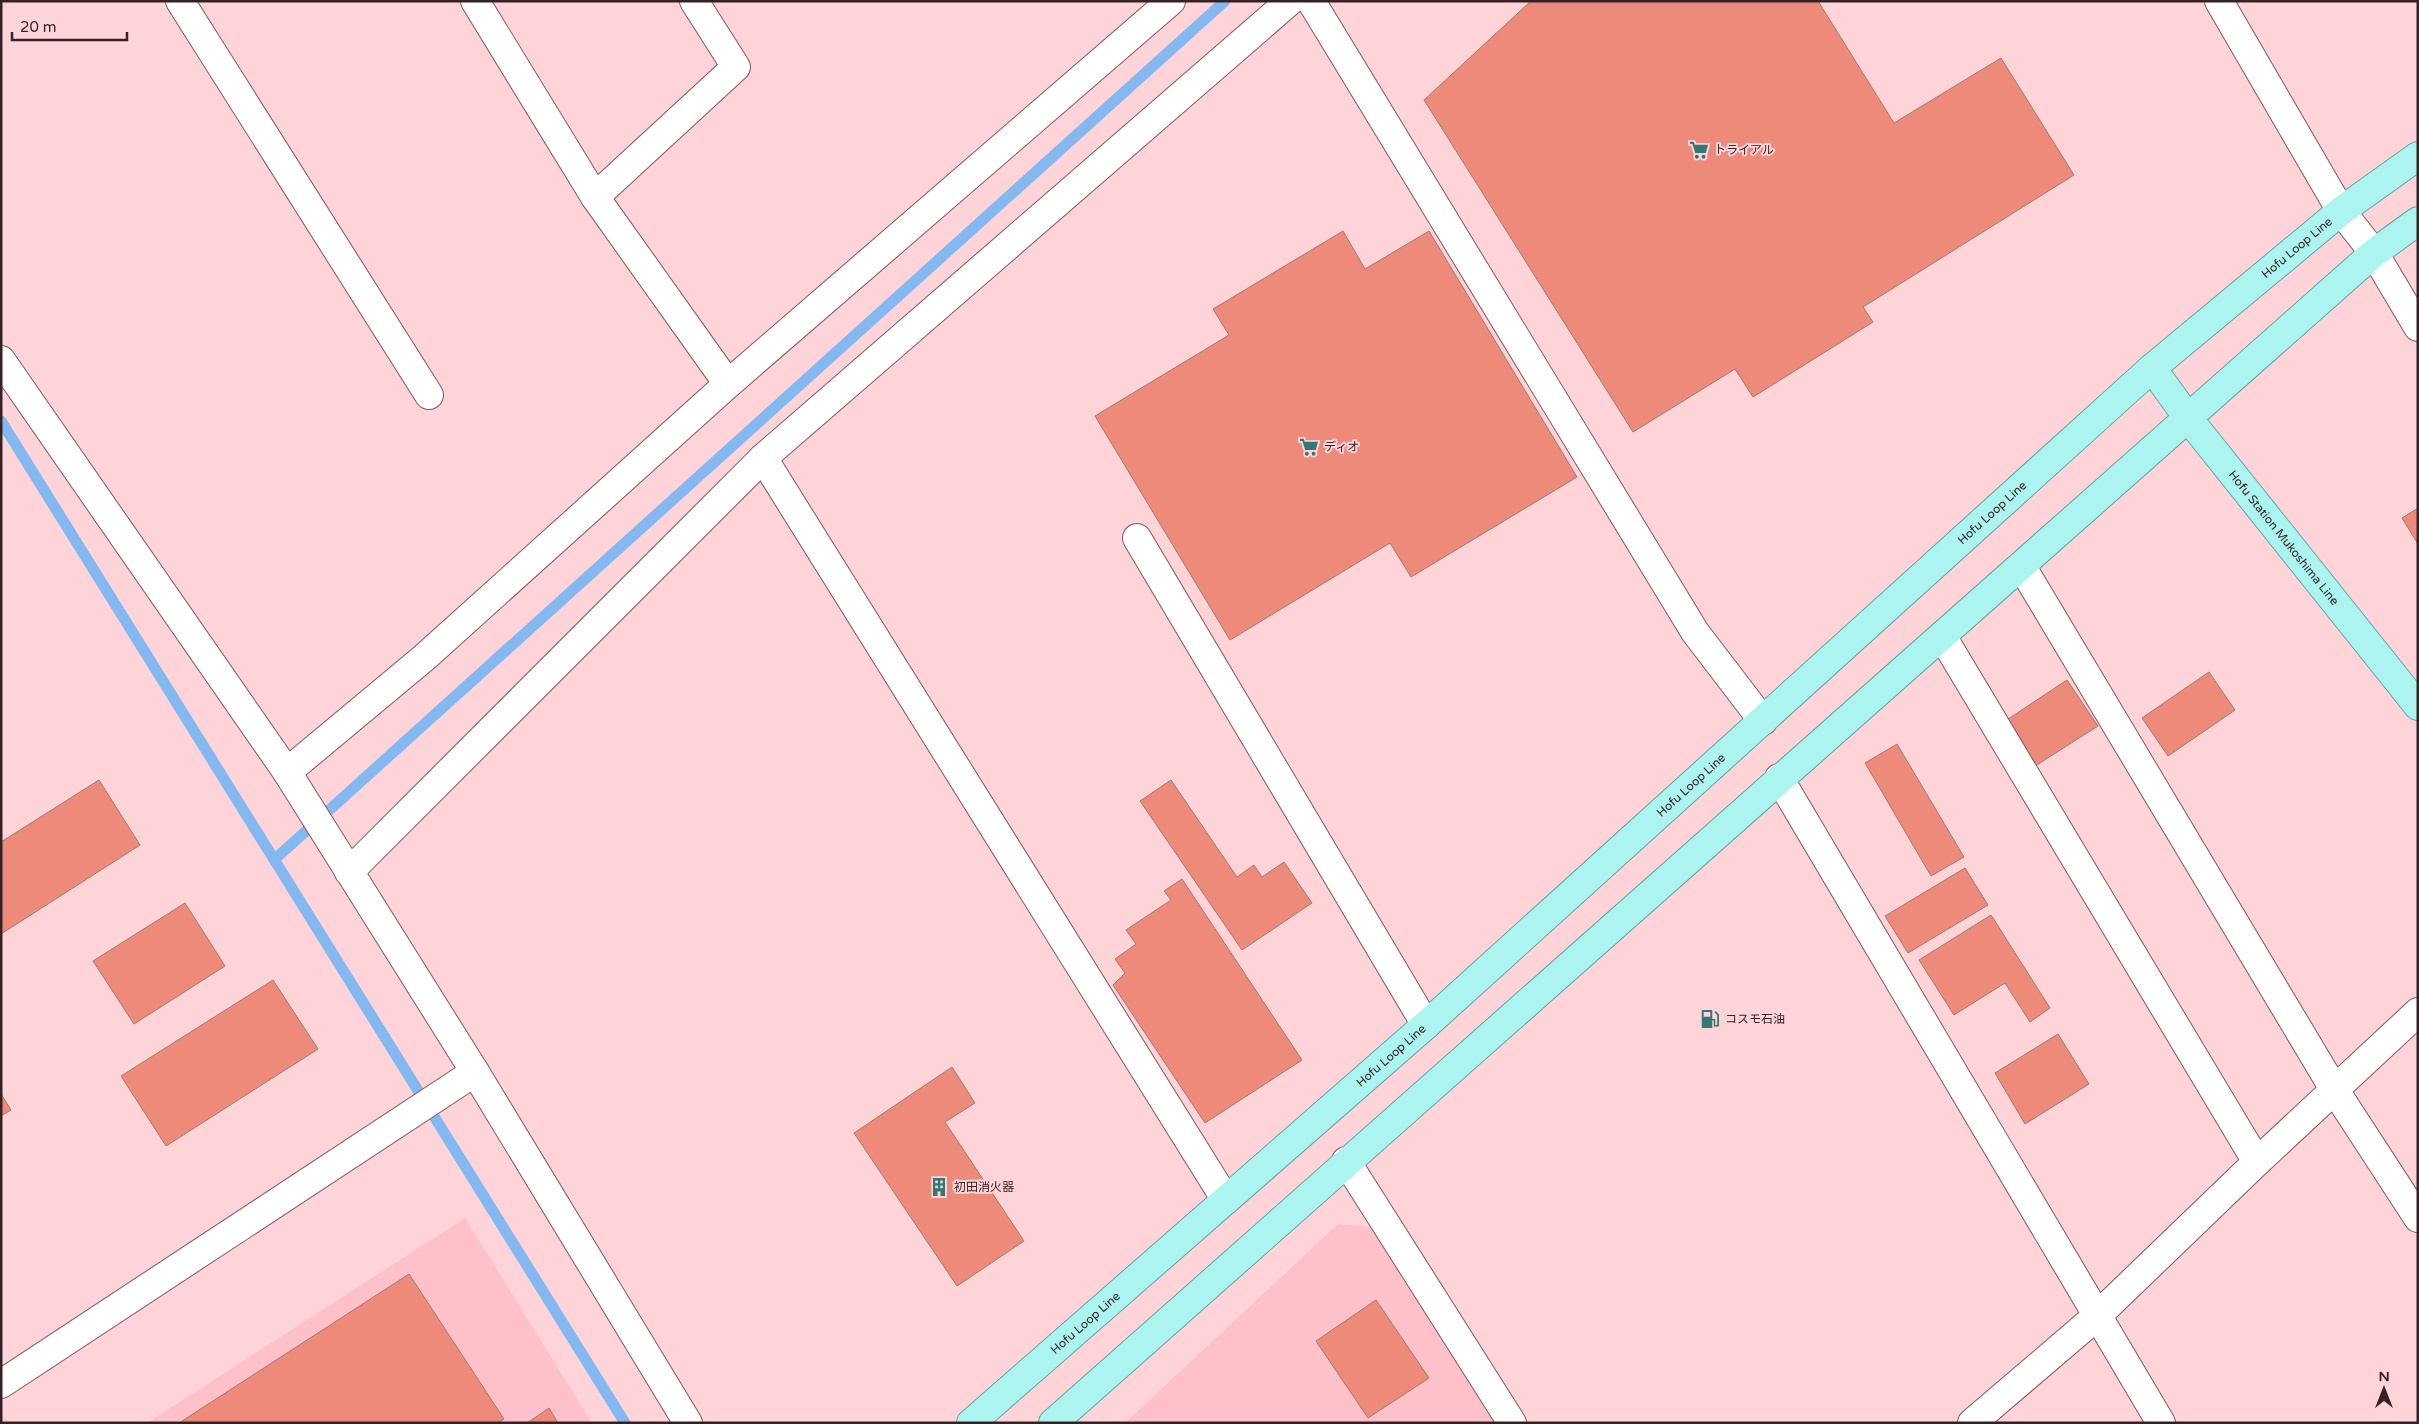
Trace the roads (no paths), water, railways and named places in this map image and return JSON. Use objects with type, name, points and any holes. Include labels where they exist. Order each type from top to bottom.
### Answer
[{"type":"main road","name":"Hofu Loop Line","points":[[971,1423],[1426,1025],[2152,368],[2341,211],[2418,156]]},
{"type":"main road","points":[[1053,1423],[1346,1161],[1779,778],[2022,567],[2374,253],[2418,221]]},
{"type":"main road","name":"Hofu Station Mukoshima Line","points":[[2152,368],[2188,418],[2418,706]]},
{"type":"street","points":[[180,1],[429,395]]},
{"type":"street","points":[[475,1],[595,197],[728,384]]},
{"type":"street","points":[[595,197],[736,67],[694,1]]},
{"type":"street","points":[[287,772],[425,656],[728,384],[1171,1]]},
{"type":"street","points":[[349,872],[763,458],[1290,1]]},
{"type":"street","points":[[1311,1],[1694,632],[1763,720]]},
{"type":"street","points":[[2219,1],[2341,211],[2374,253],[2418,327]]},
{"type":"street","points":[[1,360],[287,772],[475,1072],[688,1423]]},
{"type":"street","points":[[763,458],[1226,1200]]},
{"type":"street","points":[[1137,538],[1426,1025]]},
{"type":"street","points":[[2022,567],[2334,1089],[2418,1218]]},
{"type":"street","points":[[1942,636],[2257,1162]]},
{"type":"street","points":[[1779,778],[2161,1423]]},
{"type":"street","points":[[1972,1423],[2097,1316],[2334,1089],[2418,1012]]},
{"type":"street","points":[[1,1384],[475,1072]]},
{"type":"street","points":[[1346,1161],[1512,1423]]},
{"type":"waterway","points":[[275,859],[1225,1]]},
{"type":"waterway","points":[[1,421],[625,1423]]},
{"type":"place","name":"トライアル","points":[[1699,150]]},
{"type":"place","name":"ディオ","points":[[1309,447]]},
{"type":"place","name":"コスモ石油","points":[[1710,1019]]},
{"type":"place","name":"初田消火器","points":[[939,1187]]}]
